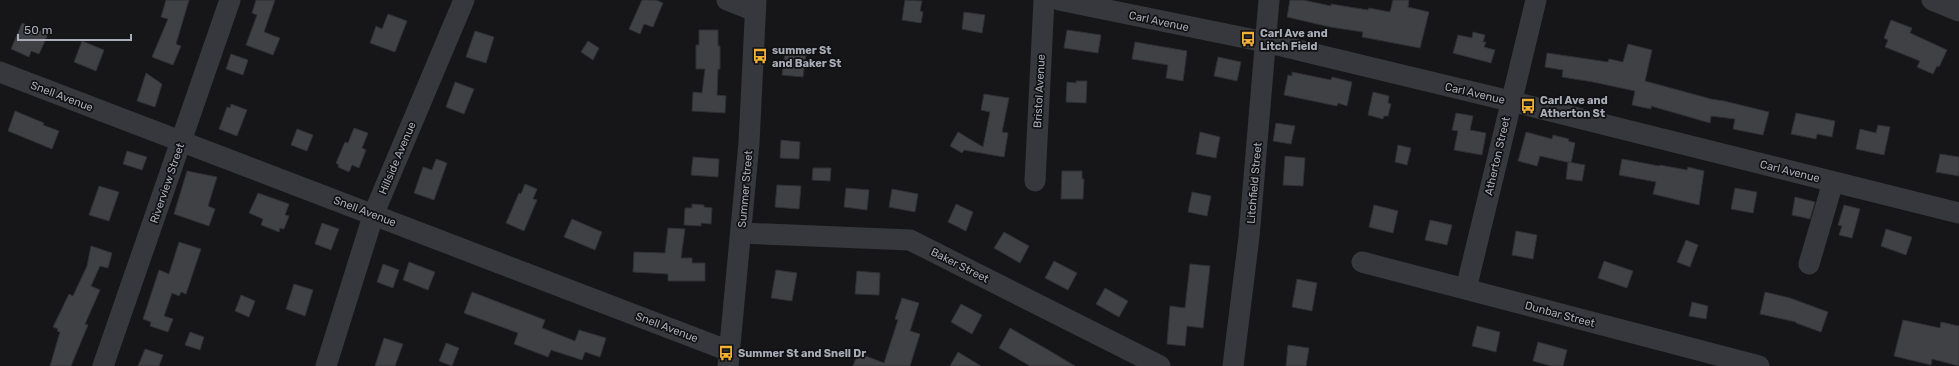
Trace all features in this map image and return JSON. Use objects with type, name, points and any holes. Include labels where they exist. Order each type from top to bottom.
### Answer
[{"type":"street","name":"Riverview Street","points":[[103,366],[230,0]]},
{"type":"street","name":"Hillside Avenue","points":[[326,366],[374,214],[464,0]]},
{"type":"street","name":"Summer Street","points":[[727,0],[755,6],[749,142],[729,359]]},
{"type":"street","name":"Bristol Avenue","points":[[1035,181],[1044,0]]},
{"type":"street","name":"Carl Avenue","points":[[1059,0],[1265,42],[1510,101],[1959,213]]},
{"type":"street","name":"Litchfield Street","points":[[1233,366],[1249,237],[1265,42],[1270,0]]},
{"type":"street","name":"Atherton Street","points":[[1466,289],[1510,101],[1536,0]]},
{"type":"street","points":[[1932,0],[1959,11]]},
{"type":"street","name":"Snell Avenue","points":[[0,72],[374,214],[729,359]]},
{"type":"street","points":[[1809,264],[1833,182]]},
{"type":"street","name":"Baker Street","points":[[741,233],[910,240],[1160,366]]},
{"type":"street","name":"Dunbar Street","points":[[1362,262],[1759,366]]},
{"type":"building","points":[[166,0],[189,0],[176,44],[181,46],[173,65],[152,57],[168,19],[161,17]]},
{"type":"building","points":[[256,0],[275,0],[264,32],[280,38],[273,55],[246,45],[257,15],[252,13]]},
{"type":"building","points":[[642,0],[656,0],[663,3],[653,27],[644,24],[640,34],[629,29]]},
{"type":"building","points":[[905,0],[922,1],[920,11],[923,12],[921,23],[902,20]]},
{"type":"building","points":[[1290,0],[1303,0],[1331,6],[1331,4],[1390,12],[1393,0],[1409,0],[1408,7],[1429,12],[1420,48],[1362,37],[1363,32],[1330,27],[1287,17]]},
{"type":"building","points":[[964,12],[985,15],[982,33],[962,29]]},
{"type":"building","points":[[388,14],[407,21],[395,52],[370,43],[376,26],[382,29]]},
{"type":"building","points":[[1891,20],[1912,28],[1910,33],[1947,50],[1939,67],[1937,66],[1933,74],[1917,67],[1920,61],[1885,47],[1888,40],[1884,38]]},
{"type":"building","points":[[22,23],[48,34],[39,54],[31,51],[29,57],[11,49]]},
{"type":"building","points":[[699,30],[718,30],[720,69],[718,69],[717,95],[726,96],[725,113],[692,111],[693,92],[702,93],[705,69],[696,69],[696,45],[699,45]]},
{"type":"building","points":[[1067,30],[1101,35],[1098,53],[1064,48]]},
{"type":"building","points":[[475,31],[494,37],[486,63],[466,57]]},
{"type":"building","points":[[1473,32],[1485,35],[1483,42],[1486,42],[1484,47],[1495,50],[1491,63],[1453,53],[1458,35],[1472,38]]},
{"type":"building","points":[[82,41],[104,50],[96,71],[74,62]]},
{"type":"building","points":[[588,41],[599,48],[593,60],[581,52]]},
{"type":"building","points":[[1135,42],[1187,51],[1183,81],[1166,78],[1168,65],[1132,59]]},
{"type":"building","points":[[1628,44],[1652,50],[1645,81],[1711,99],[1769,112],[1763,135],[1733,129],[1735,119],[1711,116],[1710,123],[1651,106],[1651,109],[1632,105],[1635,91],[1562,77],[1563,70],[1545,67],[1547,53],[1608,62],[1609,59],[1623,62]]},
{"type":"building","points":[[785,52],[806,54],[803,77],[782,75]]},
{"type":"building","points":[[231,54],[248,60],[243,75],[226,69]]},
{"type":"building","points":[[1218,57],[1241,62],[1237,81],[1214,76]]},
{"type":"building","points":[[1292,72],[1331,80],[1332,77],[1352,82],[1347,106],[1338,103],[1337,106],[1284,95],[1288,75],[1292,76]]},
{"type":"building","points":[[146,73],[162,84],[155,107],[137,101]]},
{"type":"building","points":[[1076,81],[1087,81],[1086,103],[1066,102],[1067,82],[1076,83]]},
{"type":"building","points":[[455,82],[474,89],[464,114],[446,107]]},
{"type":"building","points":[[1373,92],[1389,96],[1388,103],[1391,104],[1388,116],[1384,116],[1383,119],[1368,115]]},
{"type":"building","points":[[984,94],[1009,98],[1002,132],[1008,133],[1004,157],[964,150],[962,153],[950,146],[958,132],[983,147],[990,112],[981,110]]},
{"type":"building","points":[[231,104],[247,110],[237,136],[219,129],[227,107],[230,108]]},
{"type":"building","points":[[15,111],[59,131],[52,149],[8,131]]},
{"type":"building","points":[[1456,113],[1473,116],[1470,130],[1486,133],[1482,155],[1454,150],[1458,131],[1452,130]]},
{"type":"building","points":[[1796,113],[1835,121],[1832,137],[1817,134],[1816,139],[1791,134]]},
{"type":"building","points":[[1276,123],[1295,126],[1291,144],[1273,141]]},
{"type":"building","points":[[1878,125],[1890,127],[1884,155],[1856,149],[1860,129],[1876,133]]},
{"type":"building","points":[[354,128],[368,133],[362,148],[366,150],[359,168],[352,165],[349,172],[338,167],[339,165],[336,163],[345,142],[348,143]]},
{"type":"building","points":[[297,129],[313,135],[307,151],[291,145]]},
{"type":"building","points":[[1200,132],[1220,137],[1216,158],[1196,154]]},
{"type":"building","points":[[1526,132],[1552,139],[1553,135],[1569,139],[1568,141],[1575,143],[1571,163],[1540,156],[1537,166],[1518,161]]},
{"type":"building","points":[[781,140],[800,142],[799,159],[780,158]]},
{"type":"building","points":[[1398,145],[1411,148],[1407,165],[1395,162]]},
{"type":"building","points":[[127,151],[147,157],[142,170],[123,164]]},
{"type":"building","points":[[1940,154],[1959,157],[1959,176],[1936,172]]},
{"type":"building","points":[[1285,156],[1305,158],[1303,186],[1283,185]]},
{"type":"building","points":[[693,157],[719,159],[718,177],[691,175]]},
{"type":"building","points":[[436,159],[447,163],[434,200],[414,193],[423,167],[432,170]]},
{"type":"building","points":[[1622,159],[1687,170],[1688,167],[1704,171],[1699,205],[1653,194],[1656,182],[1619,175]]},
{"type":"building","points":[[1568,162],[1585,165],[1582,181],[1566,179]]},
{"type":"building","points":[[813,168],[831,168],[830,181],[812,180]]},
{"type":"building","points":[[187,171],[217,177],[208,206],[215,209],[209,226],[174,214]]},
{"type":"building","points":[[1062,171],[1082,171],[1082,179],[1084,179],[1083,199],[1061,199]]},
{"type":"building","points":[[525,184],[537,189],[533,199],[537,200],[524,231],[506,223],[519,193],[521,194]]},
{"type":"building","points":[[777,185],[801,186],[799,209],[775,207]]},
{"type":"building","points":[[99,186],[119,192],[109,221],[89,215]]},
{"type":"building","points":[[846,188],[869,190],[867,210],[844,207]]},
{"type":"building","points":[[1735,188],[1757,192],[1753,213],[1731,209]]},
{"type":"building","points":[[892,189],[918,194],[915,212],[889,207]]},
{"type":"building","points":[[1192,192],[1211,196],[1207,216],[1188,212]]},
{"type":"building","points":[[258,193],[289,204],[285,215],[289,216],[284,229],[280,228],[279,232],[261,225],[263,219],[249,213]]},
{"type":"building","points":[[1795,197],[1815,202],[1810,219],[1792,215]]},
{"type":"building","points":[[692,204],[704,205],[704,207],[712,208],[711,224],[701,223],[701,226],[684,225],[685,208],[692,208]]},
{"type":"building","points":[[956,204],[973,212],[966,231],[948,222]]},
{"type":"building","points":[[1374,205],[1398,211],[1393,233],[1369,227]]},
{"type":"building","points":[[1844,205],[1860,209],[1852,238],[1839,235],[1842,226],[1838,225]]},
{"type":"building","points":[[572,219],[602,232],[595,250],[564,237]]},
{"type":"building","points":[[1430,220],[1452,225],[1447,245],[1425,240]]},
{"type":"building","points":[[322,223],[339,229],[331,250],[315,244]]},
{"type":"building","points":[[668,228],[685,229],[681,258],[692,258],[692,263],[705,263],[705,281],[668,281],[668,274],[633,272],[634,252],[665,253]]},
{"type":"building","points":[[1886,229],[1912,237],[1906,255],[1881,246]]},
{"type":"building","points":[[1516,231],[1537,235],[1533,259],[1512,255]]},
{"type":"building","points":[[1004,232],[1029,246],[1020,263],[994,248]]},
{"type":"building","points":[[1686,240],[1698,245],[1690,267],[1677,262]]},
{"type":"building","points":[[179,242],[201,249],[186,294],[181,292],[179,296],[172,293],[164,316],[173,319],[168,332],[150,326],[151,322],[143,319],[159,270],[169,274]]},
{"type":"building","points":[[91,246],[112,253],[108,268],[100,266],[91,286],[100,290],[85,324],[88,325],[71,366],[50,366],[60,332],[57,331],[58,329],[53,327],[69,294],[73,296],[87,266]]},
{"type":"building","points":[[1054,261],[1077,273],[1068,290],[1045,278]]},
{"type":"building","points":[[1604,261],[1633,271],[1627,288],[1598,278]]},
{"type":"building","points":[[409,262],[435,272],[428,290],[403,280]]},
{"type":"building","points":[[383,264],[399,270],[393,288],[377,282]]},
{"type":"building","points":[[1190,264],[1210,266],[1203,328],[1187,326],[1185,346],[1167,344],[1170,306],[1185,308]]},
{"type":"building","points":[[776,270],[797,273],[792,301],[771,298]]},
{"type":"building","points":[[857,271],[880,273],[879,295],[855,294]]},
{"type":"building","points":[[1297,279],[1317,283],[1312,311],[1292,307]]},
{"type":"building","points":[[294,284],[313,290],[305,316],[286,309]]},
{"type":"building","points":[[1105,288],[1128,301],[1119,317],[1096,304]]},
{"type":"building","points":[[472,292],[545,320],[542,328],[575,341],[579,330],[606,338],[600,357],[585,352],[582,360],[551,350],[548,357],[514,344],[518,333],[464,313]]},
{"type":"building","points":[[1765,292],[1790,298],[1828,312],[1821,332],[1796,322],[1760,314]]},
{"type":"building","points":[[241,295],[255,301],[249,317],[235,311]]},
{"type":"building","points":[[902,298],[919,303],[910,331],[920,334],[910,366],[853,366],[858,353],[884,363],[898,320],[895,319]]},
{"type":"building","points":[[1692,302],[1708,306],[1706,319],[1689,316]]},
{"type":"building","points":[[961,304],[982,315],[972,334],[951,322]]},
{"type":"building","points":[[1903,320],[1940,328],[1941,322],[1959,326],[1959,366],[1932,359],[1931,365],[1894,356]]},
{"type":"building","points":[[1477,326],[1500,332],[1496,352],[1472,346]]},
{"type":"building","points":[[1010,328],[1075,366],[1030,366],[999,348]]},
{"type":"building","points":[[190,332],[204,337],[200,350],[185,345]]},
{"type":"building","points":[[384,338],[403,344],[395,366],[375,366]]},
{"type":"building","points":[[1538,342],[1567,350],[1563,366],[1551,366],[1533,361]]},
{"type":"building","points":[[446,343],[459,348],[452,366],[439,361]]},
{"type":"building","points":[[1288,345],[1309,348],[1306,366],[1286,366]]},
{"type":"building","points":[[145,349],[163,355],[159,366],[138,366]]},
{"type":"building","points":[[958,352],[981,366],[950,366]]},
{"type":"place","name":"Carl Ave and Litch Field","points":[[1248,39]]},
{"type":"place","name":"summer St and Baker St","points":[[760,56]]},
{"type":"place","name":"Carl Ave and Atherton St","points":[[1528,106]]},
{"type":"place","name":"Summer St and Snell Dr","points":[[726,353]]}]
